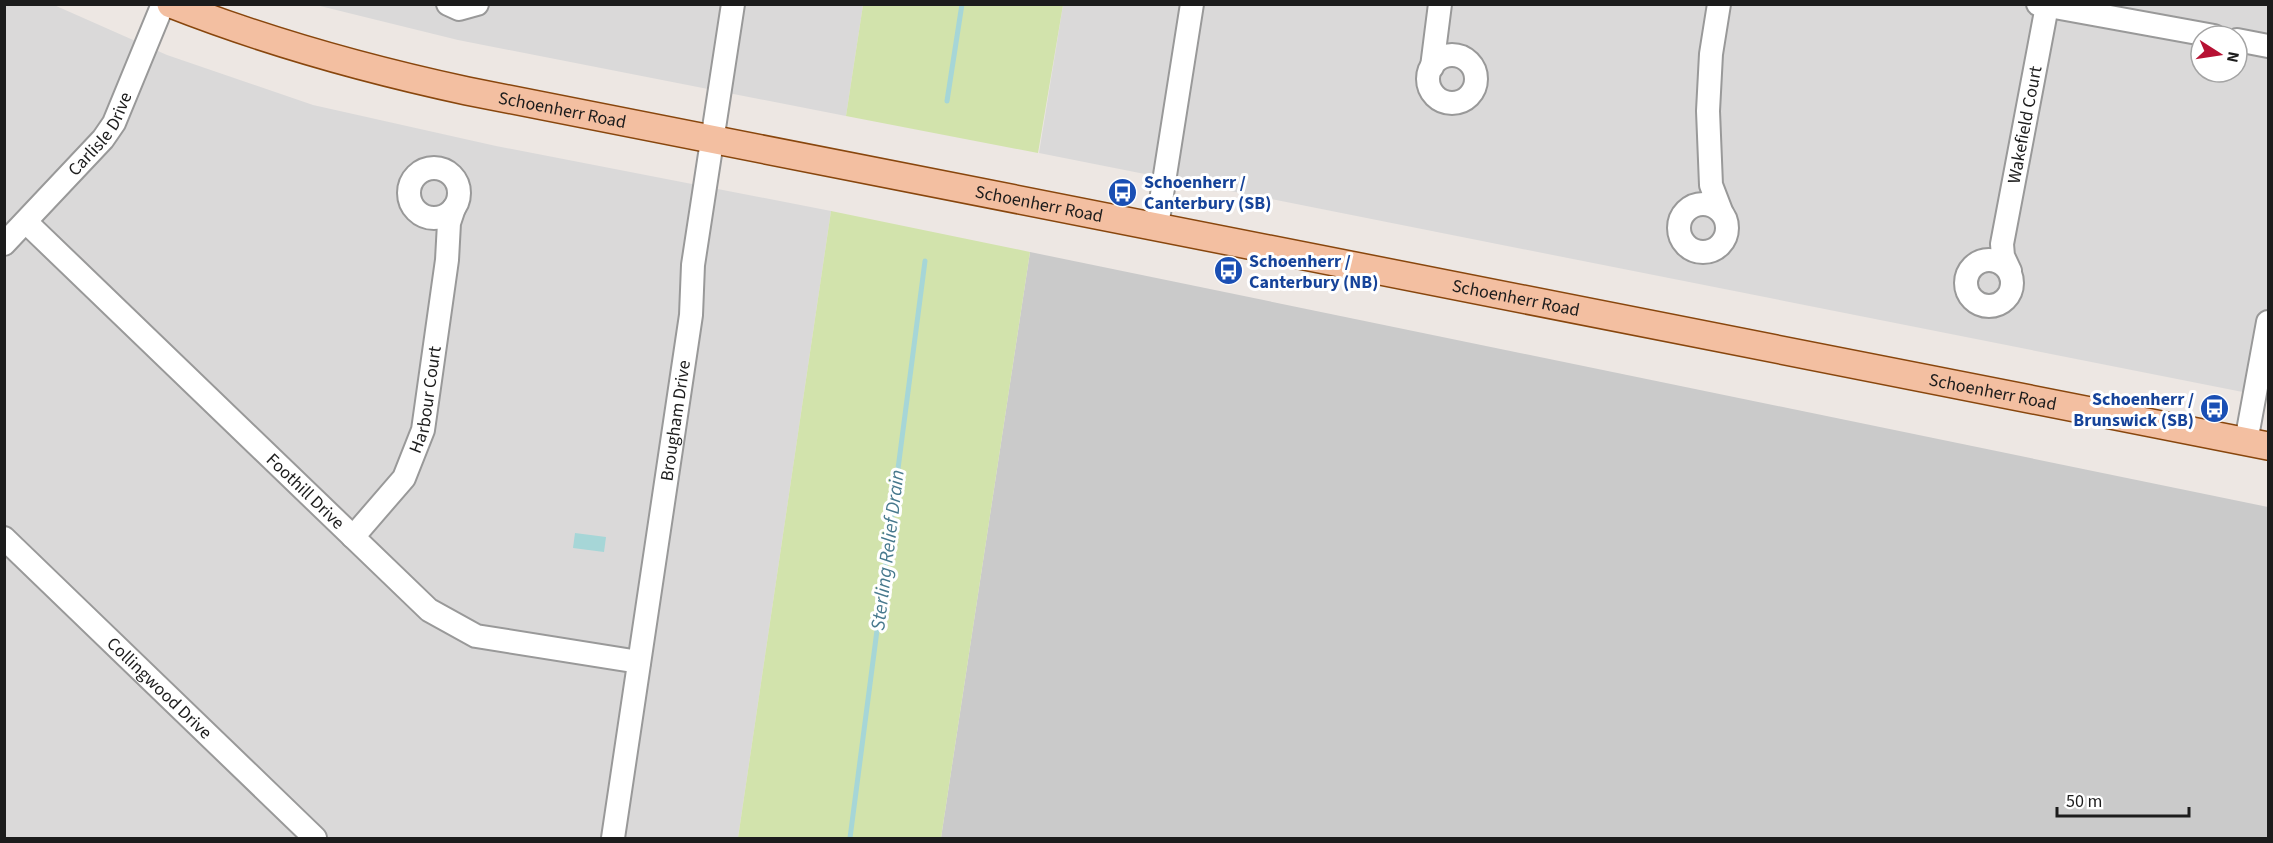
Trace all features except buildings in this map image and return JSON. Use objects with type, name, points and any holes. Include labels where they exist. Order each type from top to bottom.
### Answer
[{"type":"main road","name":"Schoenherr Road","points":[[171,4],[239,31],[352,65],[467,91],[2257,444]]},
{"type":"street","name":"Carlisle Drive","points":[[4,244],[103,139],[114,123],[163,4]]},
{"type":"street","points":[[448,4],[459,9],[477,4]]},
{"type":"street","name":"Brougham Drive","points":[[613,838],[691,315],[693,265],[734,4]]},
{"type":"street","points":[[1157,226],[1192,4]]},
{"type":"street","points":[[1436,36],[1444,46],[1471,64],[1476,78],[1472,92],[1460,101],[1452,103],[1437,97],[1429,83],[1440,4]]},
{"type":"street","points":[[1711,185],[1682,216],[1679,231],[1686,244],[1699,252],[1714,250],[1724,239],[1727,225],[1711,185],[1708,85],[1719,4]]},
{"type":"street","points":[[2043,5],[2189,31]]},
{"type":"street","name":"Wakefield Court","points":[[2002,243],[1969,271],[1966,279],[1969,295],[1981,305],[1997,305],[2005,301],[2013,287],[2010,271],[2003,256],[2002,243],[2043,5]]},
{"type":"street","points":[[2249,42],[2268,46]]},
{"type":"street","points":[[1432,68],[1443,57],[1458,56]]},
{"type":"street","name":"Harbour Court","points":[[353,537],[404,478],[423,430],[447,260],[447,240],[459,193],[455,178],[442,168],[425,169],[412,180],[409,197],[412,205],[437,226],[447,240]]},
{"type":"street","points":[[1693,206],[1708,204],[1721,211]]},
{"type":"street","points":[[425,216],[441,217],[454,208]]},
{"type":"street","name":"Foothill Drive","points":[[26,222],[429,610],[476,636],[639,662]]},
{"type":"street","points":[[1981,261],[1998,261],[2010,271]]},
{"type":"street","points":[[2257,444],[2268,322]]},
{"type":"street","name":"Collingwood Drive","points":[[4,538],[315,838]]},
{"type":"shaded area","points":[[5,5],[54,5],[167,55],[313,105],[496,146],[831,211],[738,838],[5,838]]},
{"type":"shaded area","points":[[316,5],[863,5],[846,116],[458,40]]},
{"type":"shaded area","points":[[1063,5],[2268,5],[2268,397],[1039,153]]},
{"type":"shaded area","points":[[1030,252],[2268,507],[2268,838],[941,838]]},
{"type":"green space","points":[[863,5],[1063,5],[1038,153],[846,116]]},
{"type":"green space","points":[[831,211],[1030,252],[941,838],[738,838]]},
{"type":"water","points":[[575,533],[606,537],[604,552],[573,548]]},
{"type":"waterway","name":"Sterling Relief Drain","points":[[947,101],[962,4]]},
{"type":"waterway","name":"Sterling Relief Drain","points":[[850,838],[925,261]]},
{"type":"place","name":"Schoenherr / Canterbury (SB)","points":[[1123,192]]},
{"type":"place","name":"Schoenherr / Canterbury (NB)","points":[[1228,271]]},
{"type":"place","name":"Schoenherr / Brunswick (SB)","points":[[2215,409]]}]
